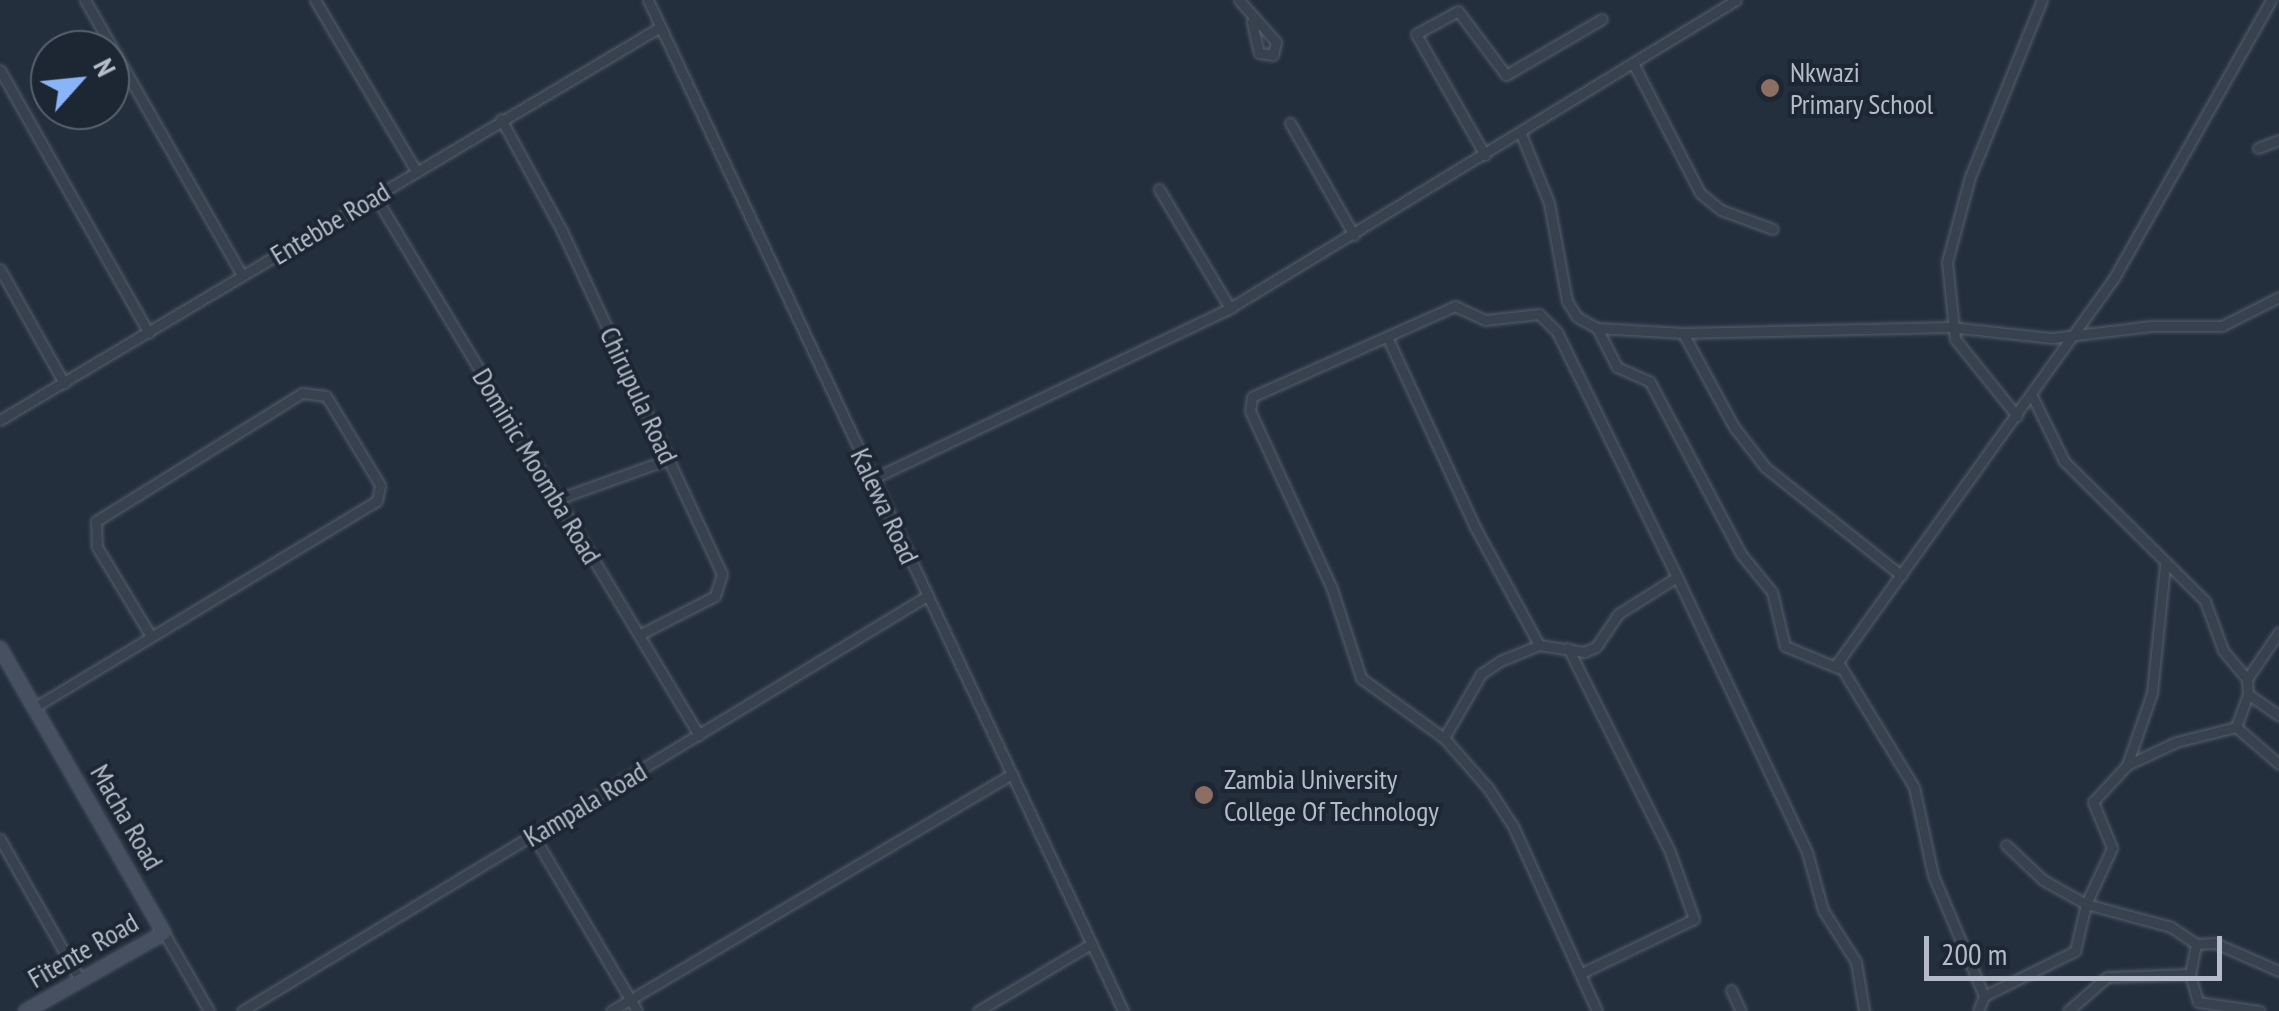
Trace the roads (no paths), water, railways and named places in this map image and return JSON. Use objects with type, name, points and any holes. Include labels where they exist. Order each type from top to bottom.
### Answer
[{"type":"main road","name":"Macha Road","points":[[0,648],[164,932]]},
{"type":"main road","name":"Fitente Road","points":[[26,1011],[164,932]]},
{"type":"street","points":[[84,0],[242,275]]},
{"type":"street","points":[[315,0],[416,171]]},
{"type":"street","name":"Kalewa Road","points":[[648,0],[1122,1011]]},
{"type":"street","points":[[1239,0],[1252,22]]},
{"type":"street","points":[[872,479],[1230,308],[1736,0]]},
{"type":"street","points":[[2018,416],[1950,326],[1952,236],[2042,0]]},
{"type":"street","points":[[1838,668],[1842,652],[2074,336],[2186,158],[2271,0]]},
{"type":"street","points":[[1485,155],[1416,34],[1458,11],[1506,75],[1602,19]]},
{"type":"street","name":"Entebbe Road","points":[[0,420],[660,27]]},
{"type":"street","points":[[1633,62],[1700,193],[1721,210],[1773,229]]},
{"type":"street","points":[[0,70],[149,333]]},
{"type":"street","name":"Chirupula Road","points":[[502,120],[669,459],[722,586],[639,635]]},
{"type":"street","points":[[1290,123],[1354,235]]},
{"type":"street","points":[[1521,134],[1549,203],[1567,301],[1577,317],[1597,328],[1683,332],[1950,326],[2074,336],[2222,326],[2279,297]]},
{"type":"street","points":[[2258,148],[2279,140]]},
{"type":"street","points":[[1158,190],[1230,308]]},
{"type":"street","name":"Dominic Moomba Road","points":[[374,196],[699,736]]},
{"type":"street","points":[[0,269],[64,383]]},
{"type":"street","points":[[1597,1011],[1513,826],[1444,738],[1361,678],[1331,586],[1250,410],[1252,397],[1389,341],[1406,324],[1462,304],[1485,320],[1546,316],[1677,577],[1807,852],[1823,910],[1856,962],[1864,1011]]},
{"type":"street","points":[[1597,328],[1617,367],[1650,382],[1741,554],[1772,592],[1782,642],[1838,668],[1914,787],[1933,875],[1984,996]]},
{"type":"street","points":[[1683,332],[1734,426],[1766,466],[1901,575]]},
{"type":"street","points":[[1389,341],[1475,527],[1539,645]]},
{"type":"street","points":[[35,707],[377,501],[380,485],[333,403],[318,391],[302,393],[96,521],[97,547],[151,636]]},
{"type":"street","points":[[2032,396],[2064,460],[2204,601],[2223,650],[2247,679],[2248,694],[2236,726]]},
{"type":"street","points":[[558,500],[669,459]]},
{"type":"street","points":[[2128,766],[2152,694],[2166,564]]},
{"type":"street","points":[[1444,738],[1482,674],[1539,645],[1596,647],[1618,614],[1677,577]]},
{"type":"street","name":"Kampala Road","points":[[242,1011],[927,596]]},
{"type":"street","points":[[2247,679],[2279,632]]},
{"type":"street","points":[[1568,648],[1670,852],[1694,920],[1582,973]]},
{"type":"street","points":[[2248,694],[2279,716]]},
{"type":"street","points":[[1978,1011],[1984,996],[2075,951],[2086,904],[2112,848],[2092,802],[2128,766],[2176,742],[2236,726]]},
{"type":"street","points":[[2236,726],[2279,764]]},
{"type":"street","points":[[611,1011],[1012,774]]},
{"type":"street","points":[[533,835],[637,1011]]},
{"type":"street","points":[[0,839],[80,980]]},
{"type":"street","points":[[2006,845],[2043,880],[2086,904],[2171,927],[2196,944],[2215,943],[2279,971]]},
{"type":"street","name":"Macha Road","points":[[164,932],[209,1011]]},
{"type":"street","points":[[978,1011],[1091,944]]},
{"type":"street","points":[[2196,944],[2190,974],[2198,1002],[2259,1011]]},
{"type":"street","points":[[2068,1011],[2107,977],[2190,974]]},
{"type":"street","points":[[1731,990],[1741,1011]]},
{"type":"place","name":"Nkwazi Primary School","points":[[1770,88]]},
{"type":"place","name":"Zambia University College Of Technology","points":[[1204,795]]}]
